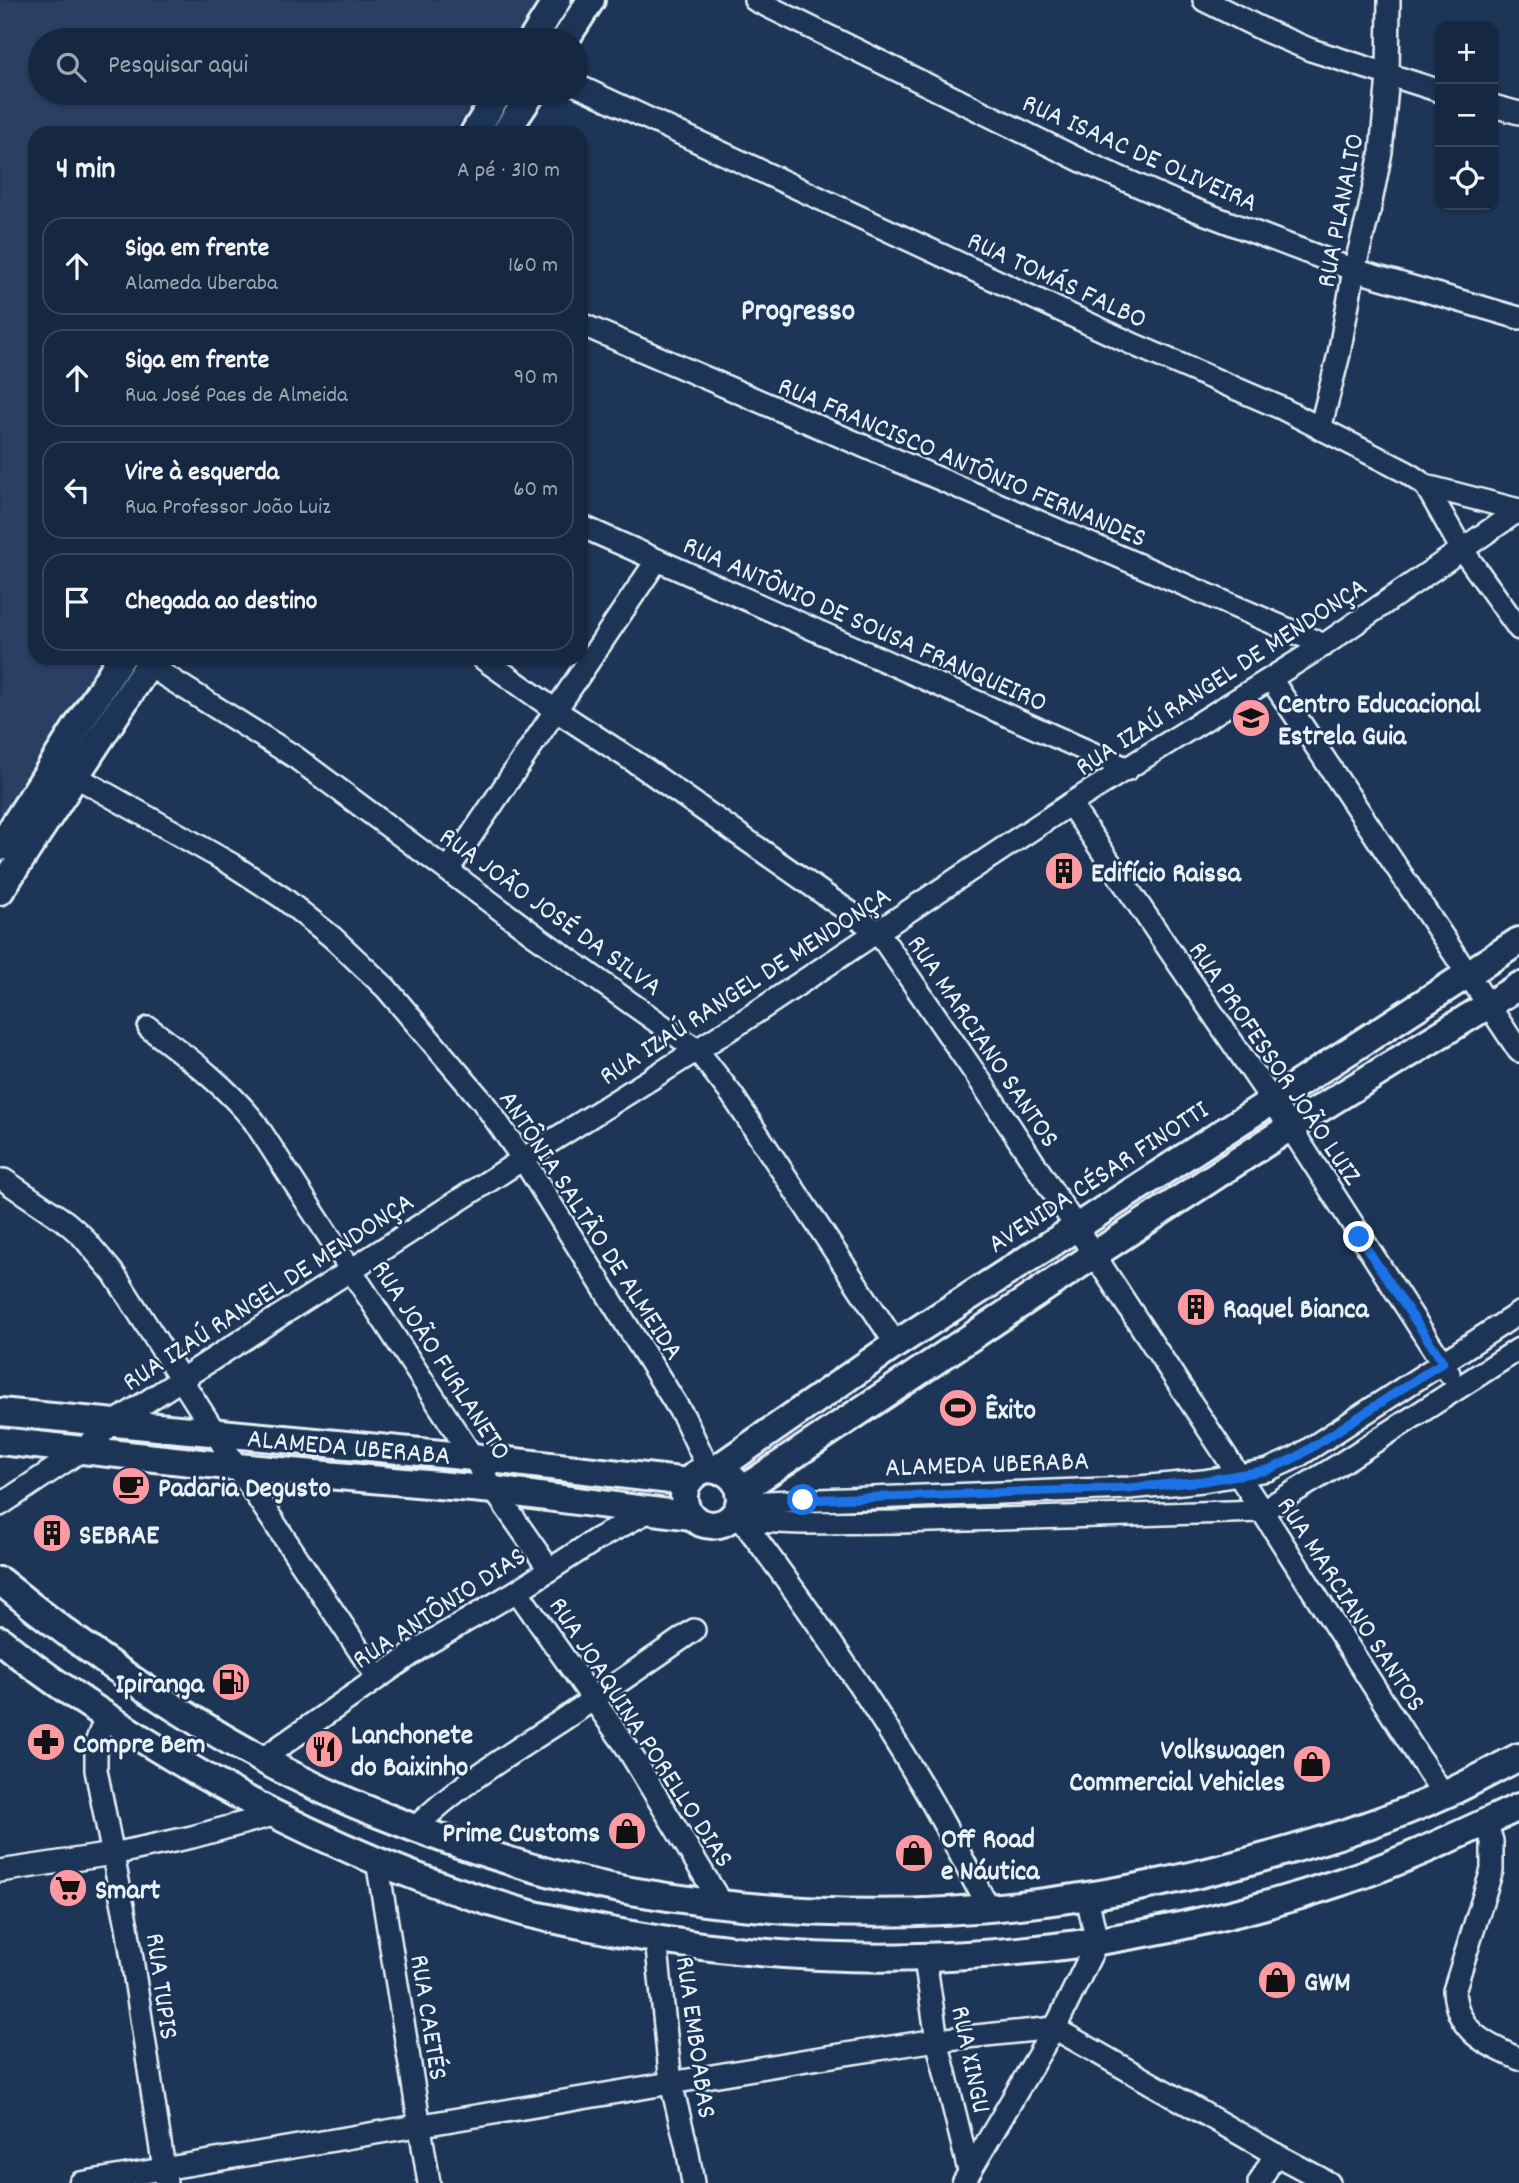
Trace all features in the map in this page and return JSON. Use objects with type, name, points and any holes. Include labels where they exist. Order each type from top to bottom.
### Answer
[{"type":"main road","points":[[539,28],[556,0]]},
{"type":"main road","points":[[573,28],[591,0]]},
{"type":"main road","points":[[478,126],[492,105]]},
{"type":"main road","points":[[510,126],[524,105]]},
{"type":"main road","points":[[0,847],[117,665]]},
{"type":"main road","points":[[0,891],[148,665]]},
{"type":"main road","name":"AVENIDA CÉSAR FINOTTI","points":[[704,1474],[1074,1226],[1519,942]]},
{"type":"main road","points":[[691,1516],[687,1511],[684,1496],[704,1474],[731,1477],[737,1509],[1094,1255],[1290,1127],[1519,986]]},
{"type":"main road","name":"ALAMEDA UBERABA","points":[[0,1412],[473,1457],[704,1474]]},
{"type":"main road","name":"ALAMEDA UBERABA","points":[[0,1441],[237,1467],[494,1490],[691,1516],[709,1525],[737,1509]]},
{"type":"main road","points":[[0,1581],[113,1668],[262,1759],[356,1804],[415,1828],[573,1878],[632,1891],[759,1909],[873,1914],[989,1909],[1087,1897],[1203,1874],[1313,1844],[1443,1795],[1519,1757]]},
{"type":"main road","points":[[0,1640],[106,1716],[222,1788],[273,1815],[377,1860],[525,1913],[656,1939],[757,1953],[925,1959],[1097,1942],[1166,1929],[1303,1894],[1391,1865],[1519,1807]]},
{"type":"street","name":"RUA ISAAC DE OLIVEIRA","points":[[754,0],[1084,162],[1185,206],[1354,270],[1519,318]]},
{"type":"street","points":[[1204,0],[1300,45],[1435,90]]},
{"type":"street","name":"RUA PLANALTO","points":[[1320,429],[1339,354],[1354,270],[1381,152],[1388,76],[1389,0]]},
{"type":"street","name":"RUA TOMÁS FALBO","points":[[588,91],[1137,346],[1279,407],[1406,472],[1426,486],[1519,510]]},
{"type":"street","points":[[1498,107],[1519,113]]},
{"type":"street","name":"RUA FRANCISCO ANTÔNIO FERNANDES","points":[[588,327],[1324,645]]},
{"type":"street","points":[[1426,486],[1461,548],[1519,629]]},
{"type":"street","name":"RUA IZAÚ RANGEL DE MENDONÇA","points":[[0,1505],[82,1450],[112,1424],[352,1268],[698,1050],[1070,804],[1324,645],[1519,510]]},
{"type":"street","name":"RUA ANTÔNIO DE SOUSA FRANQUEIRO","points":[[588,529],[1128,769]]},
{"type":"street","points":[[588,661],[657,560]]},
{"type":"street","name":"RUA JOÃO JOSÉ DA SILVA","points":[[155,665],[295,757],[537,936],[698,1050],[732,1094],[896,1344]]},
{"type":"street","name":"RUA MARCIANO SANTOS","points":[[492,665],[878,932],[979,1079],[1262,1511],[1443,1795]]},
{"type":"street","points":[[448,870],[586,665]]},
{"type":"street","points":[[1271,679],[1519,1051]]},
{"type":"street","name":"ANTÔNIA SALTÃO DE ALMEIDA","points":[[75,776],[231,864],[284,898],[332,937],[386,988],[483,1102],[523,1159],[684,1417],[704,1474]]},
{"type":"street","name":"RUA PROFESSOR JOÃO LUIZ","points":[[1070,804],[1290,1127],[1458,1389]]},
{"type":"street","name":"RUA JOÃO FURLANETO","points":[[149,1028],[236,1099],[270,1143],[494,1490],[549,1569]]},
{"type":"street","points":[[4,1180],[66,1222],[82,1236],[114,1275],[237,1467],[377,1677]]},
{"type":"street","name":"ALAMEDA UBERABA","points":[[737,1509],[1129,1488],[1268,1470],[1297,1457],[1519,1313]]},
{"type":"street","points":[[1262,1511],[1519,1349]]},
{"type":"street","points":[[737,1509],[860,1686],[921,1783],[989,1909]]},
{"type":"street","name":"ALAMEDA UBERABA","points":[[737,1509],[802,1523],[1262,1511]]},
{"type":"street","name":"RUA ANTÔNIO DIAS","points":[[262,1759],[425,1645],[651,1510]]},
{"type":"street","name":"RUA JOAQUINA PORELLO DIAS","points":[[517,1591],[632,1756],[721,1903]]},
{"type":"street","points":[[415,1828],[469,1781],[694,1630]]},
{"type":"street","name":"RUA TUPIS","points":[[106,1716],[96,1743],[95,1756],[127,1926],[165,2176]]},
{"type":"street","points":[[0,1871],[113,1854],[191,1838],[273,1815]]},
{"type":"street","points":[[1486,1822],[1492,1841],[1492,1870],[1454,1991],[1455,2004],[1467,2029],[1519,2059]]},
{"type":"street","name":"RUA CAETÉS","points":[[377,1860],[429,2183]]},
{"type":"street","points":[[966,2177],[1054,2028],[1097,1942],[1087,1897]]},
{"type":"street","name":"RUA EMBOABAS","points":[[656,1939],[671,2083],[693,2183]]},
{"type":"street","name":"RUA XINGU","points":[[925,1959],[937,2040],[966,2177]]},
{"type":"street","points":[[80,2183],[165,2176],[419,2124],[937,2040],[1054,2028],[1329,2183]]},
{"type":"street","points":[[1259,2183],[1275,2154]]},
{"type":"shaded area","points":[[0,0],[542,0],[523,28],[28,28],[28,105],[471,105],[457,126],[28,126],[28,665],[99,665],[0,819]]},
{"type":"place","name":"Centro Educacional Estrela Guia","points":[[1251,718]]},
{"type":"place","name":"Edifício Raissa","points":[[1064,871]]},
{"type":"place","name":"Raquel Bianca","points":[[1196,1307]]},
{"type":"place","name":"Êxito","points":[[958,1408]]},
{"type":"place","name":"Padaria Degusto","points":[[131,1486]]},
{"type":"place","name":"SEBRAE","points":[[52,1533]]},
{"type":"place","name":"Ipiranga","points":[[231,1682]]},
{"type":"place","name":"Compre Bem","points":[[46,1742]]},
{"type":"place","name":"Lanchonete do Baixinho","points":[[324,1749]]},
{"type":"place","name":"Volkswagen Commercial Vehicles","points":[[1312,1764]]},
{"type":"place","name":"Prime Customs","points":[[627,1831]]},
{"type":"place","name":"Off Road e Náutica","points":[[914,1853]]},
{"type":"place","name":"Smart","points":[[68,1888]]},
{"type":"place","name":"GWM","points":[[1277,1980]]},
{"type":"district","name":"Progresso","points":[[798,309]]},
{"type":"route","points":[[803,1500],[1129,1488],[1203,1481],[1268,1470],[1297,1457],[1443,1362],[1359,1237]]}]
